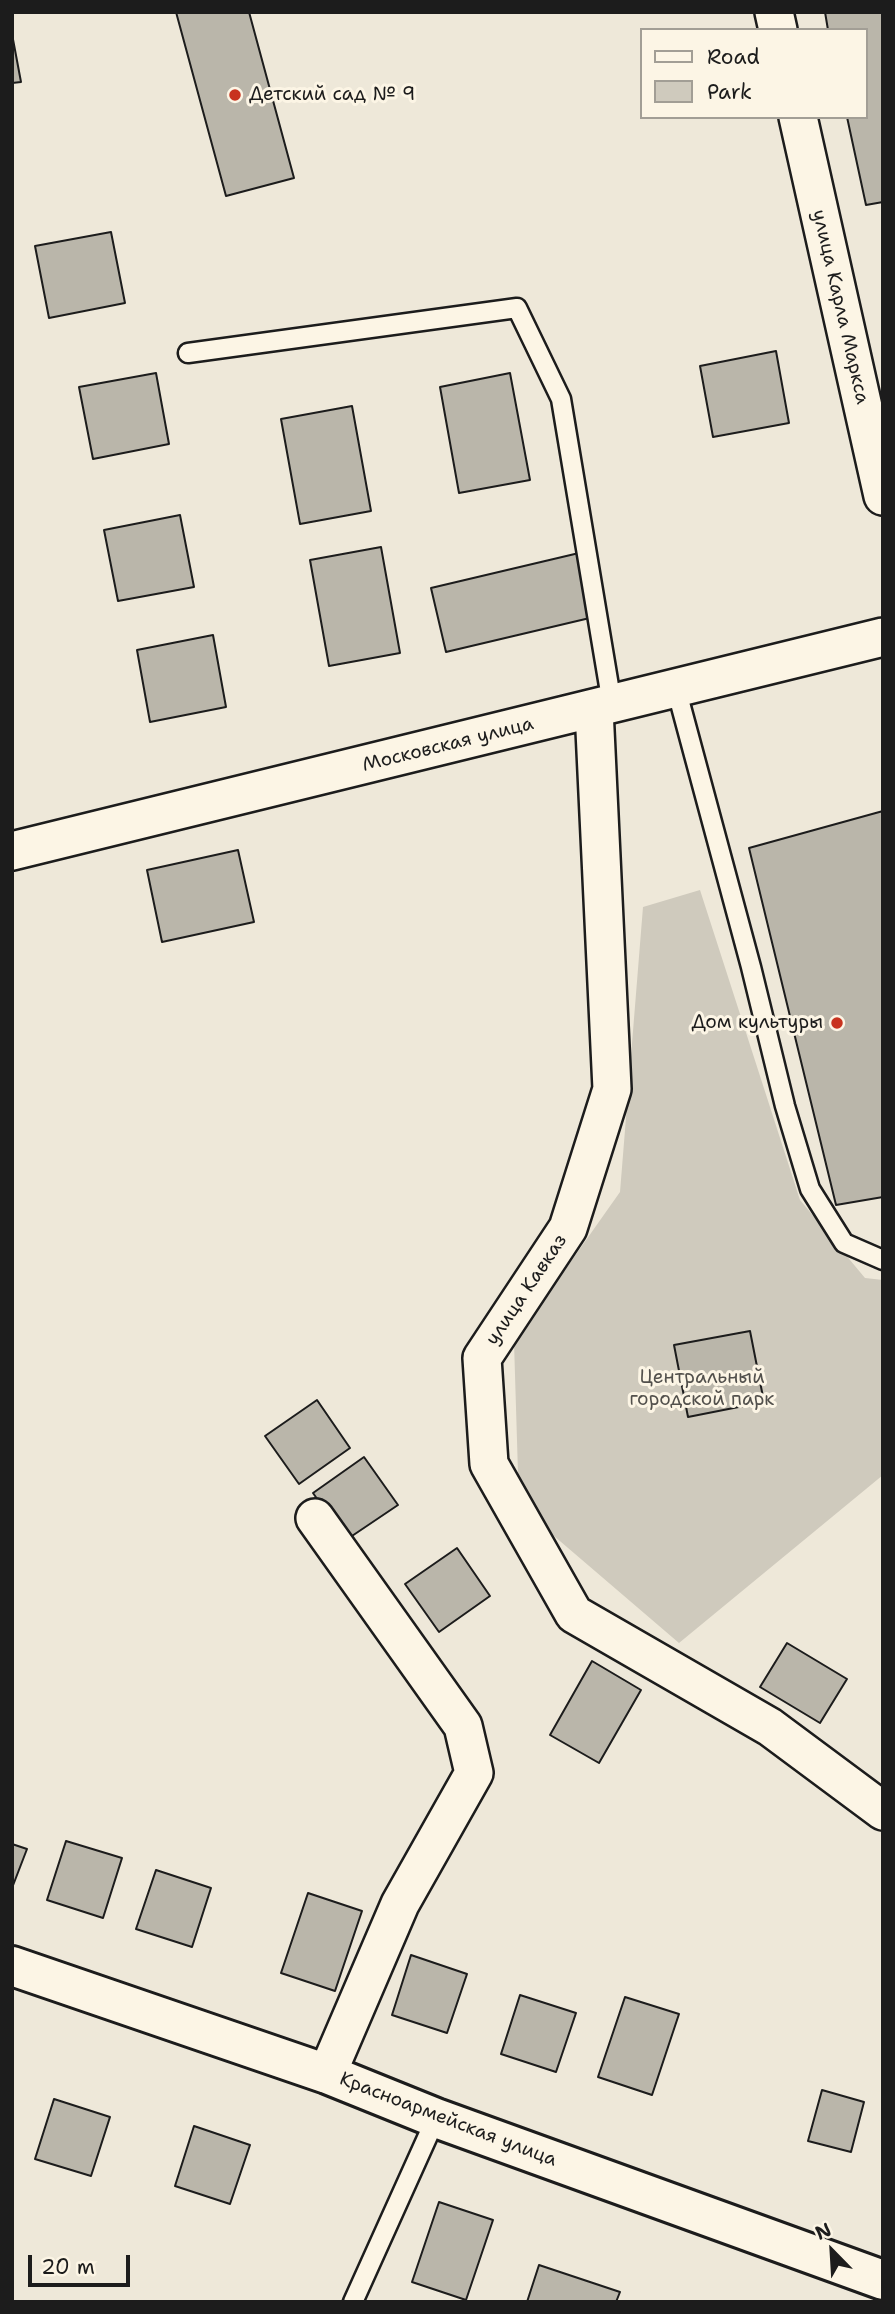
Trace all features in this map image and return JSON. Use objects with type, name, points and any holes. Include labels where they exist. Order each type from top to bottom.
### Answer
[{"type":"street","name":"улица Карла Маркса","points":[[798,119],[883,496]]},
{"type":"street","name":"Московская улица","points":[[12,851],[883,637]]},
{"type":"street","name":"улица Кавказ","points":[[603,706],[612,1089],[568,1228],[482,1358],[489,1464],[575,1614],[770,1727],[883,1811]]},
{"type":"street","points":[[315,1518],[463,1726],[474,1773],[400,1904],[327,2074]]},
{"type":"street","name":"Красноармейская улица","points":[[12,1966],[327,2074],[436,2118],[883,2280]]},
{"type":"lane","points":[[188,353],[517,307],[561,399],[603,706]]},
{"type":"lane","points":[[676,688],[785,1105],[810,1189],[844,1243],[883,1260]]},
{"type":"lane","points":[[353,2302],[436,2118]]},
{"type":"green space","name":"Центральный городской парк","points":[[700,890],[800,1200],[865,1278],[883,1280],[883,1475],[679,1643],[519,1506],[514,1342],[620,1192],[643,907]]},
{"type":"building","name":"Детский сад № 9","points":[[176,12],[249,12],[294,178],[226,196]]},
{"type":"building","points":[[825,12],[883,12],[883,202],[866,205],[847,119],[867,119],[867,28],[828,28]]},
{"type":"building","points":[[12,34],[21,82],[12,83]]},
{"type":"building","points":[[111,232],[125,303],[49,318],[35,246]]},
{"type":"building","points":[[776,351],[789,423],[713,437],[700,366]]},
{"type":"building","points":[[156,373],[169,444],[93,459],[79,387]]},
{"type":"building","points":[[510,373],[530,480],[459,493],[440,387]]},
{"type":"building","points":[[352,406],[371,511],[300,524],[281,419]]},
{"type":"building","points":[[180,515],[194,587],[118,601],[104,530]]},
{"type":"building","points":[[381,547],[400,653],[329,666],[310,560]]},
{"type":"building","points":[[579,553],[594,617],[446,652],[431,588]]},
{"type":"building","points":[[213,635],[226,707],[150,722],[137,650]]},
{"type":"building","name":"Дом культуры","points":[[883,811],[883,1197],[836,1205],[749,848]]},
{"type":"building","points":[[238,850],[254,922],[162,942],[147,870]]},
{"type":"building","points":[[750,1331],[764,1402],[688,1417],[674,1345]]},
{"type":"building","points":[[317,1400],[350,1448],[299,1484],[265,1436]]},
{"type":"building","points":[[364,1457],[398,1505],[346,1540],[313,1493]]},
{"type":"building","points":[[457,1548],[490,1596],[439,1632],[405,1584]]},
{"type":"building","points":[[787,1643],[847,1679],[820,1723],[760,1687]]},
{"type":"building","points":[[592,1661],[641,1690],[599,1763],[550,1735]]},
{"type":"building","points":[[66,1841],[122,1858],[103,1918],[47,1900]]},
{"type":"building","points":[[12,1844],[27,1849],[12,1888]]},
{"type":"building","points":[[156,1870],[211,1888],[192,1947],[136,1929]]},
{"type":"building","points":[[308,1893],[362,1911],[335,1991],[281,1973]]},
{"type":"building","points":[[411,1955],[467,1974],[447,2033],[392,2015]]},
{"type":"building","points":[[520,1995],[576,2013],[556,2072],[501,2054]]},
{"type":"building","points":[[625,1997],[679,2014],[652,2095],[598,2077]]},
{"type":"building","points":[[822,2090],[864,2102],[851,2152],[808,2141]]},
{"type":"building","points":[[54,2099],[110,2117],[91,2176],[35,2159]]},
{"type":"building","points":[[194,2126],[250,2145],[230,2204],[175,2186]]},
{"type":"building","points":[[439,2202],[493,2220],[466,2300],[412,2282]]},
{"type":"building","points":[[539,2265],[620,2292],[616,2302],[527,2302]]},
{"type":"place","name":"Детский сад № 9","points":[[235,95]]},
{"type":"place","name":"Дом культуры","points":[[837,1023]]}]
